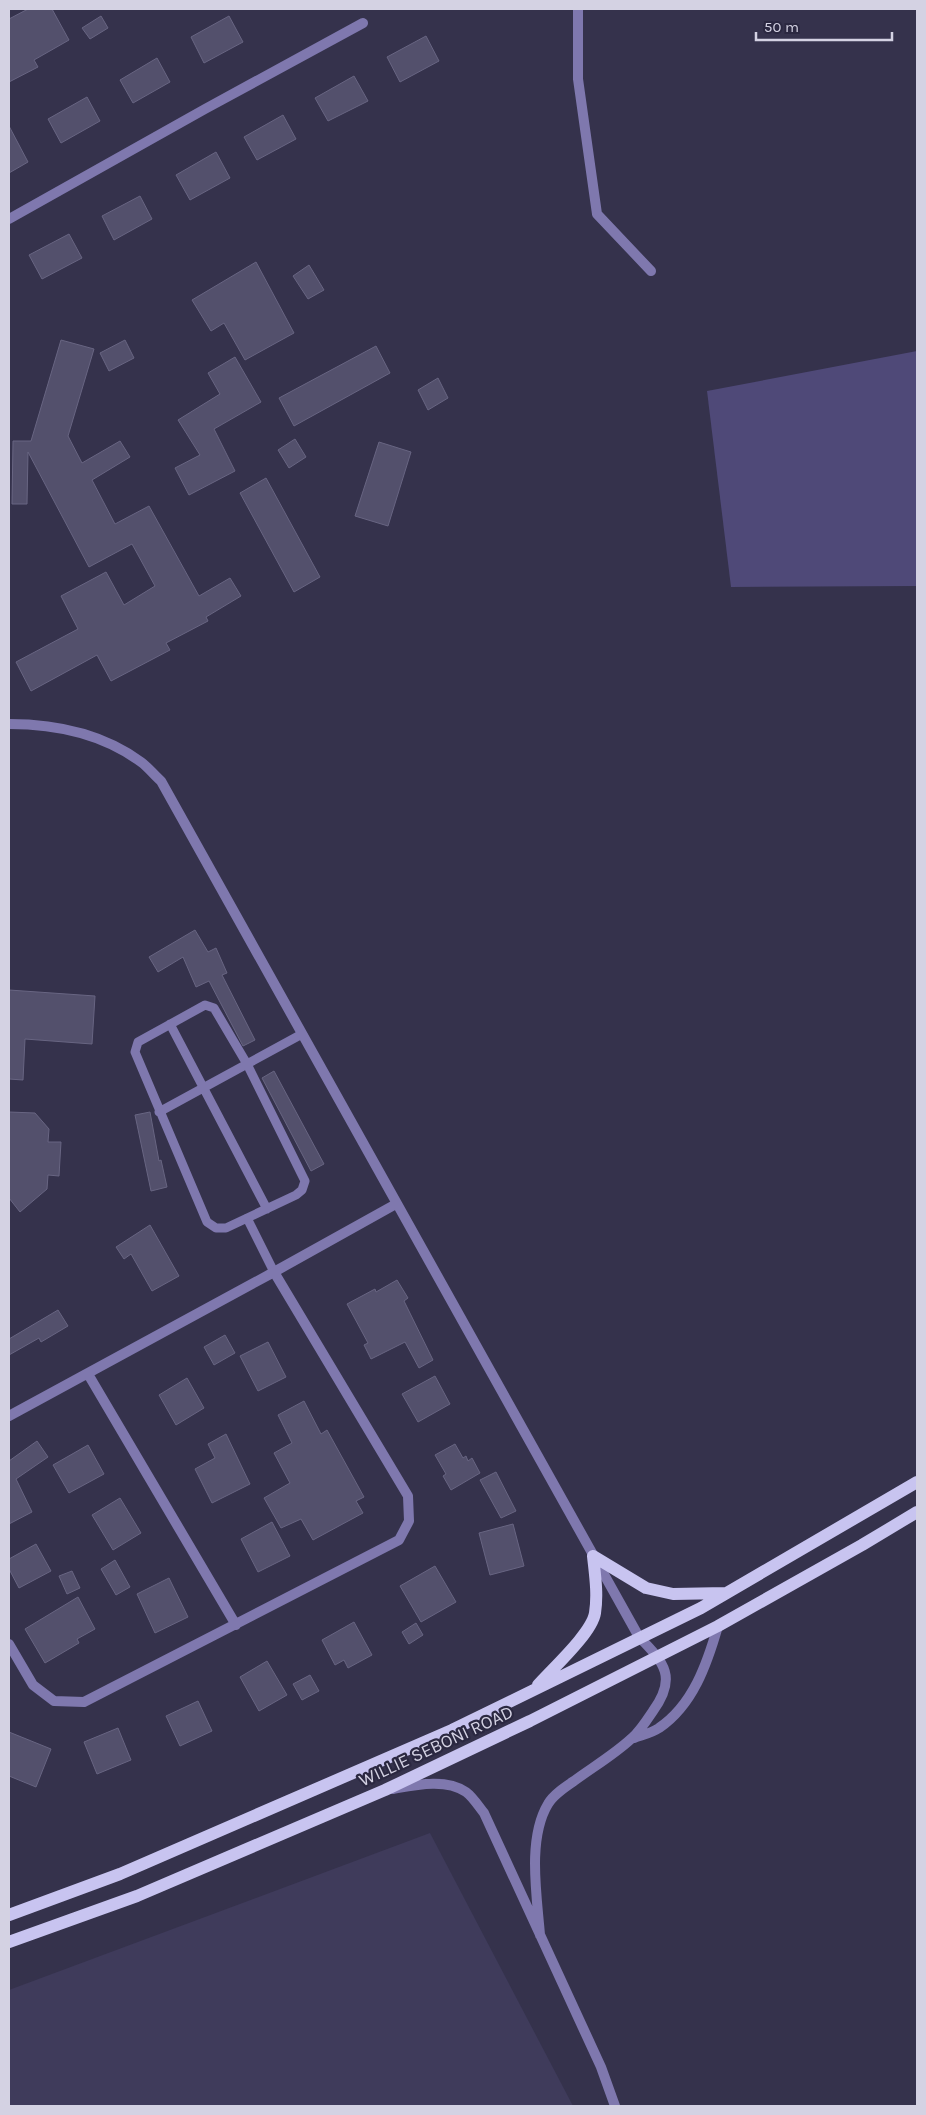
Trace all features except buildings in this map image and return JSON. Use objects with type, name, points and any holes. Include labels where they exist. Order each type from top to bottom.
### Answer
[{"type":"main road","name":"WILLIE SEBONI ROAD","points":[[9,1915],[120,1874],[452,1730],[701,1608],[917,1482]]},
{"type":"main road","name":"WILLIE SEBONI ROAD","points":[[9,1942],[137,1896],[385,1790],[530,1721],[718,1626],[917,1512]]},
{"type":"main road","points":[[593,1556],[646,1588],[673,1594],[727,1593]]},
{"type":"main road","points":[[531,1692],[582,1636],[595,1616],[597,1592],[593,1556]]},
{"type":"street","points":[[578,9],[578,79],[597,214],[651,270]]},
{"type":"street","points":[[9,219],[205,109],[363,24]]},
{"type":"street","points":[[9,724],[38,724],[77,731],[112,744],[142,762],[161,781],[639,1637],[658,1655],[666,1670],[665,1692],[633,1738]]},
{"type":"street","points":[[9,1416],[396,1204]]},
{"type":"street","points":[[9,1644],[34,1685],[54,1700],[84,1702],[399,1540],[409,1522],[408,1496],[274,1272]]},
{"type":"street","points":[[88,1374],[236,1625]]},
{"type":"street","points":[[540,1935],[535,1856],[540,1822],[548,1803],[564,1788],[633,1738],[658,1729],[684,1704],[706,1663],[718,1626]]},
{"type":"street","points":[[385,1790],[435,1784],[453,1786],[466,1792],[484,1813],[601,2067],[615,2106]]},
{"type":"lane","points":[[205,1005],[214,1008],[247,1064],[305,1181],[302,1190],[296,1195],[226,1228],[216,1228],[207,1222],[159,1112],[135,1052],[135,1047],[138,1042],[205,1005]]},
{"type":"lane","points":[[170,1024],[267,1209]]},
{"type":"lane","points":[[159,1112],[302,1034]]},
{"type":"lane","points":[[247,1218],[274,1272]]},
{"type":"shaded area","points":[[917,351],[917,586],[731,587],[707,391]]},
{"type":"shaded area","points":[[430,1833],[573,2106],[9,2106],[9,1990]]}]
